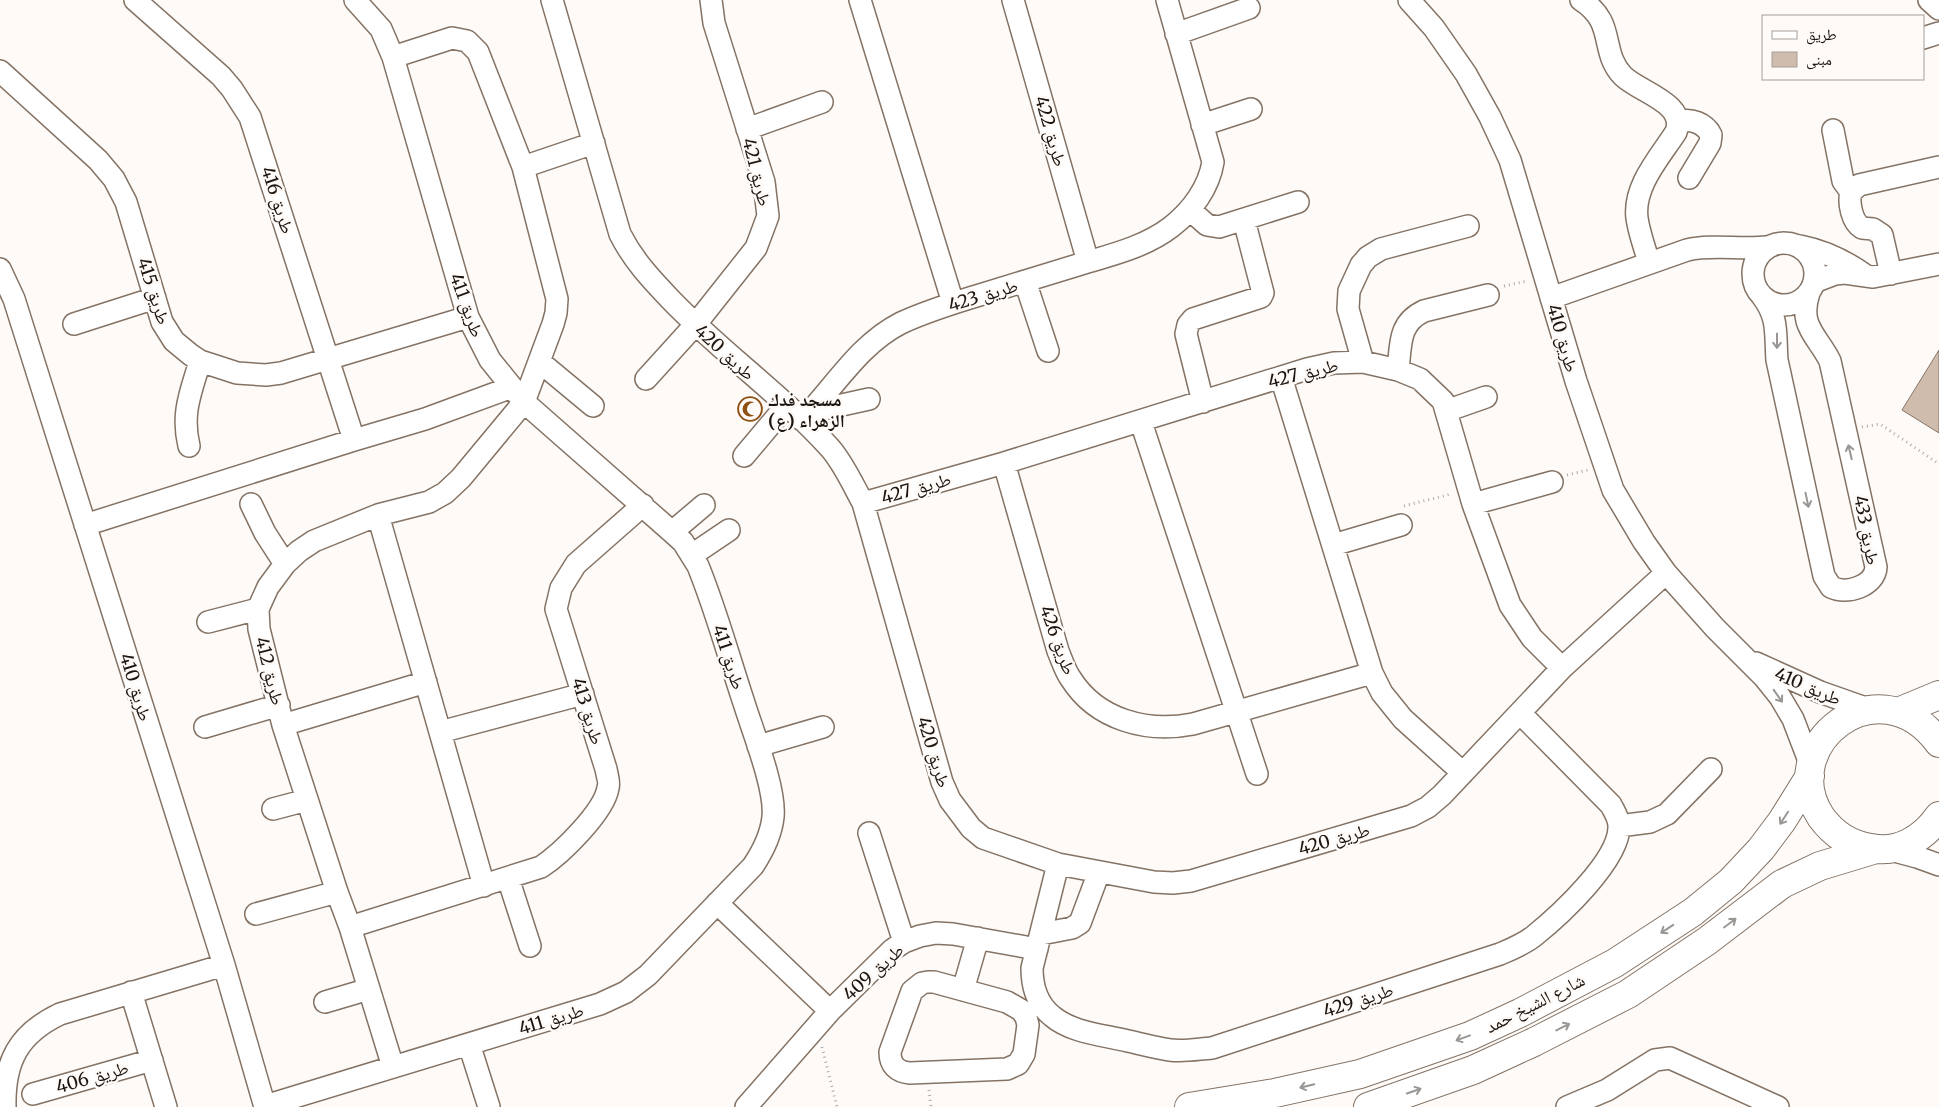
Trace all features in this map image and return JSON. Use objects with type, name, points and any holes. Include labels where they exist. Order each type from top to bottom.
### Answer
[{"type":"main road","points":[[1898,712],[1939,695]]},
{"type":"main road","points":[[1871,710],[1898,712],[1915,719],[1929,730],[1939,743]]},
{"type":"main road","name":"شارع الشيخ حمد","points":[[1189,1107],[1275,1093],[1360,1074],[1470,1036],[1520,1013],[1615,963],[1694,912],[1731,881],[1761,849],[1782,821],[1810,771],[1816,749],[1826,735],[1838,723],[1854,714],[1871,710]]},
{"type":"main road","points":[[1810,771],[1814,803],[1828,826],[1842,838],[1858,846],[1882,849]]},
{"type":"main road","name":"شارع الشيخ حمد","points":[[1368,1107],[1473,1070],[1534,1042],[1628,994],[1707,941],[1782,884],[1820,866],[1904,845],[1919,838],[1932,826],[1939,816]]},
{"type":"street","name":"طريق 416","points":[[135,0],[221,76],[250,117],[354,440]]},
{"type":"street","name":"طريق 411","points":[[265,1106],[600,1004],[626,992],[648,975],[753,866],[763,851],[770,834],[773,816],[773,798],[758,746],[703,577],[692,555],[672,532],[643,505],[518,394],[490,360],[468,317],[393,56],[381,29],[355,0]]},
{"type":"street","name":"طريق 420","points":[[552,0],[620,234],[629,252],[640,268],[695,325],[799,412],[831,449],[863,503],[942,782],[950,800],[971,828],[984,838],[1058,864],[1154,882],[1173,883],[1191,881],[1411,816],[1428,807],[1464,773],[1562,668],[1666,573]]},
{"type":"street","name":"طريق 421","points":[[646,379],[695,325],[756,248],[768,216],[764,182],[714,23],[712,0]]},
{"type":"street","points":[[860,0],[953,303]]},
{"type":"street","name":"طريق 422","points":[[1013,0],[1088,262]]},
{"type":"street","name":"طريق 423","points":[[744,456],[799,412],[873,341],[901,323],[953,303],[1122,252],[1171,227],[1190,210],[1207,184],[1213,162],[1167,0]]},
{"type":"street","name":"طريق 410","points":[[1409,0],[1434,28],[1461,67],[1490,117],[1510,160],[1576,381],[1613,490],[1644,542],[1666,573],[1715,628],[1770,684],[1793,719],[1810,771]]},
{"type":"street","points":[[1581,0],[1594,9],[1602,20],[1612,60],[1620,74],[1671,108],[1675,112],[1678,122],[1676,132],[1644,183],[1637,200],[1637,218],[1649,263]]},
{"type":"street","points":[[1929,0],[1939,9]]},
{"type":"street","points":[[1176,34],[1249,8]]},
{"type":"street","points":[[1924,38],[1939,33]]},
{"type":"street","points":[[208,622],[258,609],[268,587],[286,564],[299,550],[314,541],[378,515],[429,502],[445,493],[461,478],[540,362],[556,313],[557,299],[523,167],[478,52],[473,46],[460,38],[452,38],[393,56]]},
{"type":"street","name":"طريق 415","points":[[0,71],[98,160],[114,180],[126,202],[154,298],[167,332],[182,348],[200,361],[237,373],[266,375],[281,373],[468,317]]},
{"type":"street","points":[[747,129],[822,102]]},
{"type":"street","points":[[1202,125],[1252,108]]},
{"type":"street","points":[[1678,122],[1694,121],[1707,128],[1711,135],[1710,143],[1689,178]]},
{"type":"street","points":[[1833,130],[1843,181],[1851,192],[1850,202],[1854,220],[1862,228],[1873,229],[1882,235],[1891,274]]},
{"type":"street","points":[[523,167],[594,143]]},
{"type":"street","points":[[1851,192],[1859,185],[1939,167]]},
{"type":"street","points":[[1190,210],[1202,222],[1213,227],[1225,226],[1298,202]]},
{"type":"street","points":[[1203,402],[1186,334],[1188,325],[1193,319],[1261,297],[1263,293],[1244,220]]},
{"type":"street","points":[[1363,362],[1348,309],[1349,291],[1361,265],[1368,257],[1381,249],[1468,226]]},
{"type":"street","points":[[1551,298],[1696,248],[1767,247],[1780,242],[1787,242],[1840,258],[1867,277]]},
{"type":"street","points":[[1800,246],[1812,258],[1816,274],[1812,288]]},
{"type":"street","points":[[1767,247],[1757,258],[1753,272],[1756,288],[1767,300],[1782,305],[1797,303],[1824,278],[1840,274],[1856,274],[1867,277],[1939,264]]},
{"type":"street","points":[[1726,248],[1741,258],[1753,272]]},
{"type":"street","name":"طريق 410","points":[[0,269],[14,299],[224,965],[265,1106]]},
{"type":"street","points":[[1025,281],[1048,350]]},
{"type":"street","name":"طريق 433","points":[[1762,296],[1774,318],[1777,335],[1777,360],[1824,576],[1828,584],[1839,590],[1867,584],[1874,577],[1876,567],[1830,361],[1812,334],[1807,320],[1806,306],[1812,288]]},
{"type":"street","points":[[1398,370],[1405,327],[1416,315],[1488,295]]},
{"type":"street","points":[[74,324],[154,298]]},
{"type":"street","points":[[189,446],[185,420],[186,406],[200,361]]},
{"type":"street","points":[[540,362],[592,406]]},
{"type":"street","name":"طريق 427","points":[[863,503],[1004,463],[1281,377],[1334,363],[1363,362],[1398,370],[1420,379],[1443,401],[1471,497],[1510,605],[1532,638],[1562,668]]},
{"type":"street","points":[[1281,377],[1372,673],[1382,693],[1403,719],[1464,773]]},
{"type":"street","points":[[85,525],[354,440],[518,394]]},
{"type":"street","points":[[1446,411],[1486,397]]},
{"type":"street","points":[[799,412],[869,399]]},
{"type":"street","points":[[1141,422],[1237,711],[1256,774]]},
{"type":"street","name":"طريق 426","points":[[1004,463],[1058,651],[1070,679],[1086,699],[1116,719],[1172,728],[1372,673]]},
{"type":"street","points":[[1471,497],[1552,482]]},
{"type":"street","points":[[251,504],[265,533],[286,564]]},
{"type":"street","name":"طريق 413","points":[[350,927],[541,867],[556,857],[601,806],[609,787],[606,769],[556,609],[561,588],[576,564],[643,505]]},
{"type":"street","points":[[672,532],[704,505]]},
{"type":"street","points":[[378,515],[484,886]]},
{"type":"street","points":[[1333,545],[1401,516]]},
{"type":"street","points":[[692,555],[729,530]]},
{"type":"street","name":"طريق 412","points":[[258,609],[259,629],[281,715],[393,1067]]},
{"type":"street","name":"طريق 410","points":[[1747,659],[1804,685],[1871,710]]},
{"type":"street","points":[[205,727],[281,715],[426,682]]},
{"type":"street","points":[[440,732],[583,694]]},
{"type":"street","points":[[1521,714],[1611,805],[1619,826],[1650,822],[1667,814],[1711,769]]},
{"type":"street","points":[[758,746],[823,727]]},
{"type":"street","points":[[273,809],[307,800]]},
{"type":"street","name":"طريق 429","points":[[1058,864],[1032,968],[1032,982],[1042,1006],[1051,1016],[1062,1023],[1085,1031],[1171,1051],[1212,1048],[1518,947],[1534,936],[1568,905],[1606,862],[1613,850],[1619,826]]},
{"type":"street","points":[[869,833],[904,942]]},
{"type":"street","points":[[1882,849],[1917,857],[1939,866]]},
{"type":"street","points":[[1039,942],[1080,923],[1099,872]]},
{"type":"street","points":[[508,878],[530,946]]},
{"type":"street","points":[[256,914],[337,892]]},
{"type":"street","name":"طريق 409","points":[[717,903],[830,1011]]},
{"type":"street","name":"طريق 409","points":[[746,1107],[830,1011],[892,950],[904,942],[936,933],[1039,942]]},
{"type":"street","points":[[958,988],[970,937]]},
{"type":"street","points":[[5,1099],[10,1062],[25,1038],[35,1028],[60,1014],[224,965]]},
{"type":"street","points":[[928,982],[958,988],[1007,1002],[1021,1010],[1026,1017],[1028,1025],[1021,1060],[1013,1067],[1007,1069],[910,1073],[899,1071],[892,1063],[890,1052],[912,991],[917,986],[928,982]]},
{"type":"street","points":[[325,1002],[369,989]]},
{"type":"street","name":"طريق 406","points":[[131,992],[166,1107]]},
{"type":"street","points":[[469,1044],[489,1107]]},
{"type":"street","points":[[1567,1107],[1607,1090],[1655,1060],[1663,1058],[1678,1060],[1770,1105]]},
{"type":"street","name":"طريق 406","points":[[33,1094],[152,1060]]},
{"type":"path","points":[[1488,295],[1494,294],[1493,289],[1545,276]]},
{"type":"path","points":[[1845,430],[1880,424],[1939,464]]},
{"type":"path","points":[[1552,482],[1561,482],[1560,477],[1605,466]]},
{"type":"path","points":[[1401,516],[1471,497]]},
{"type":"path","points":[[816,1027],[837,1107]]},
{"type":"path","points":[[929,1090],[931,1106]]},
{"type":"building","points":[[1939,350],[1939,433],[1902,410]]},
{"type":"place","name":"مسجد فدك الزهراء (ع)","points":[[750,409]]}]
